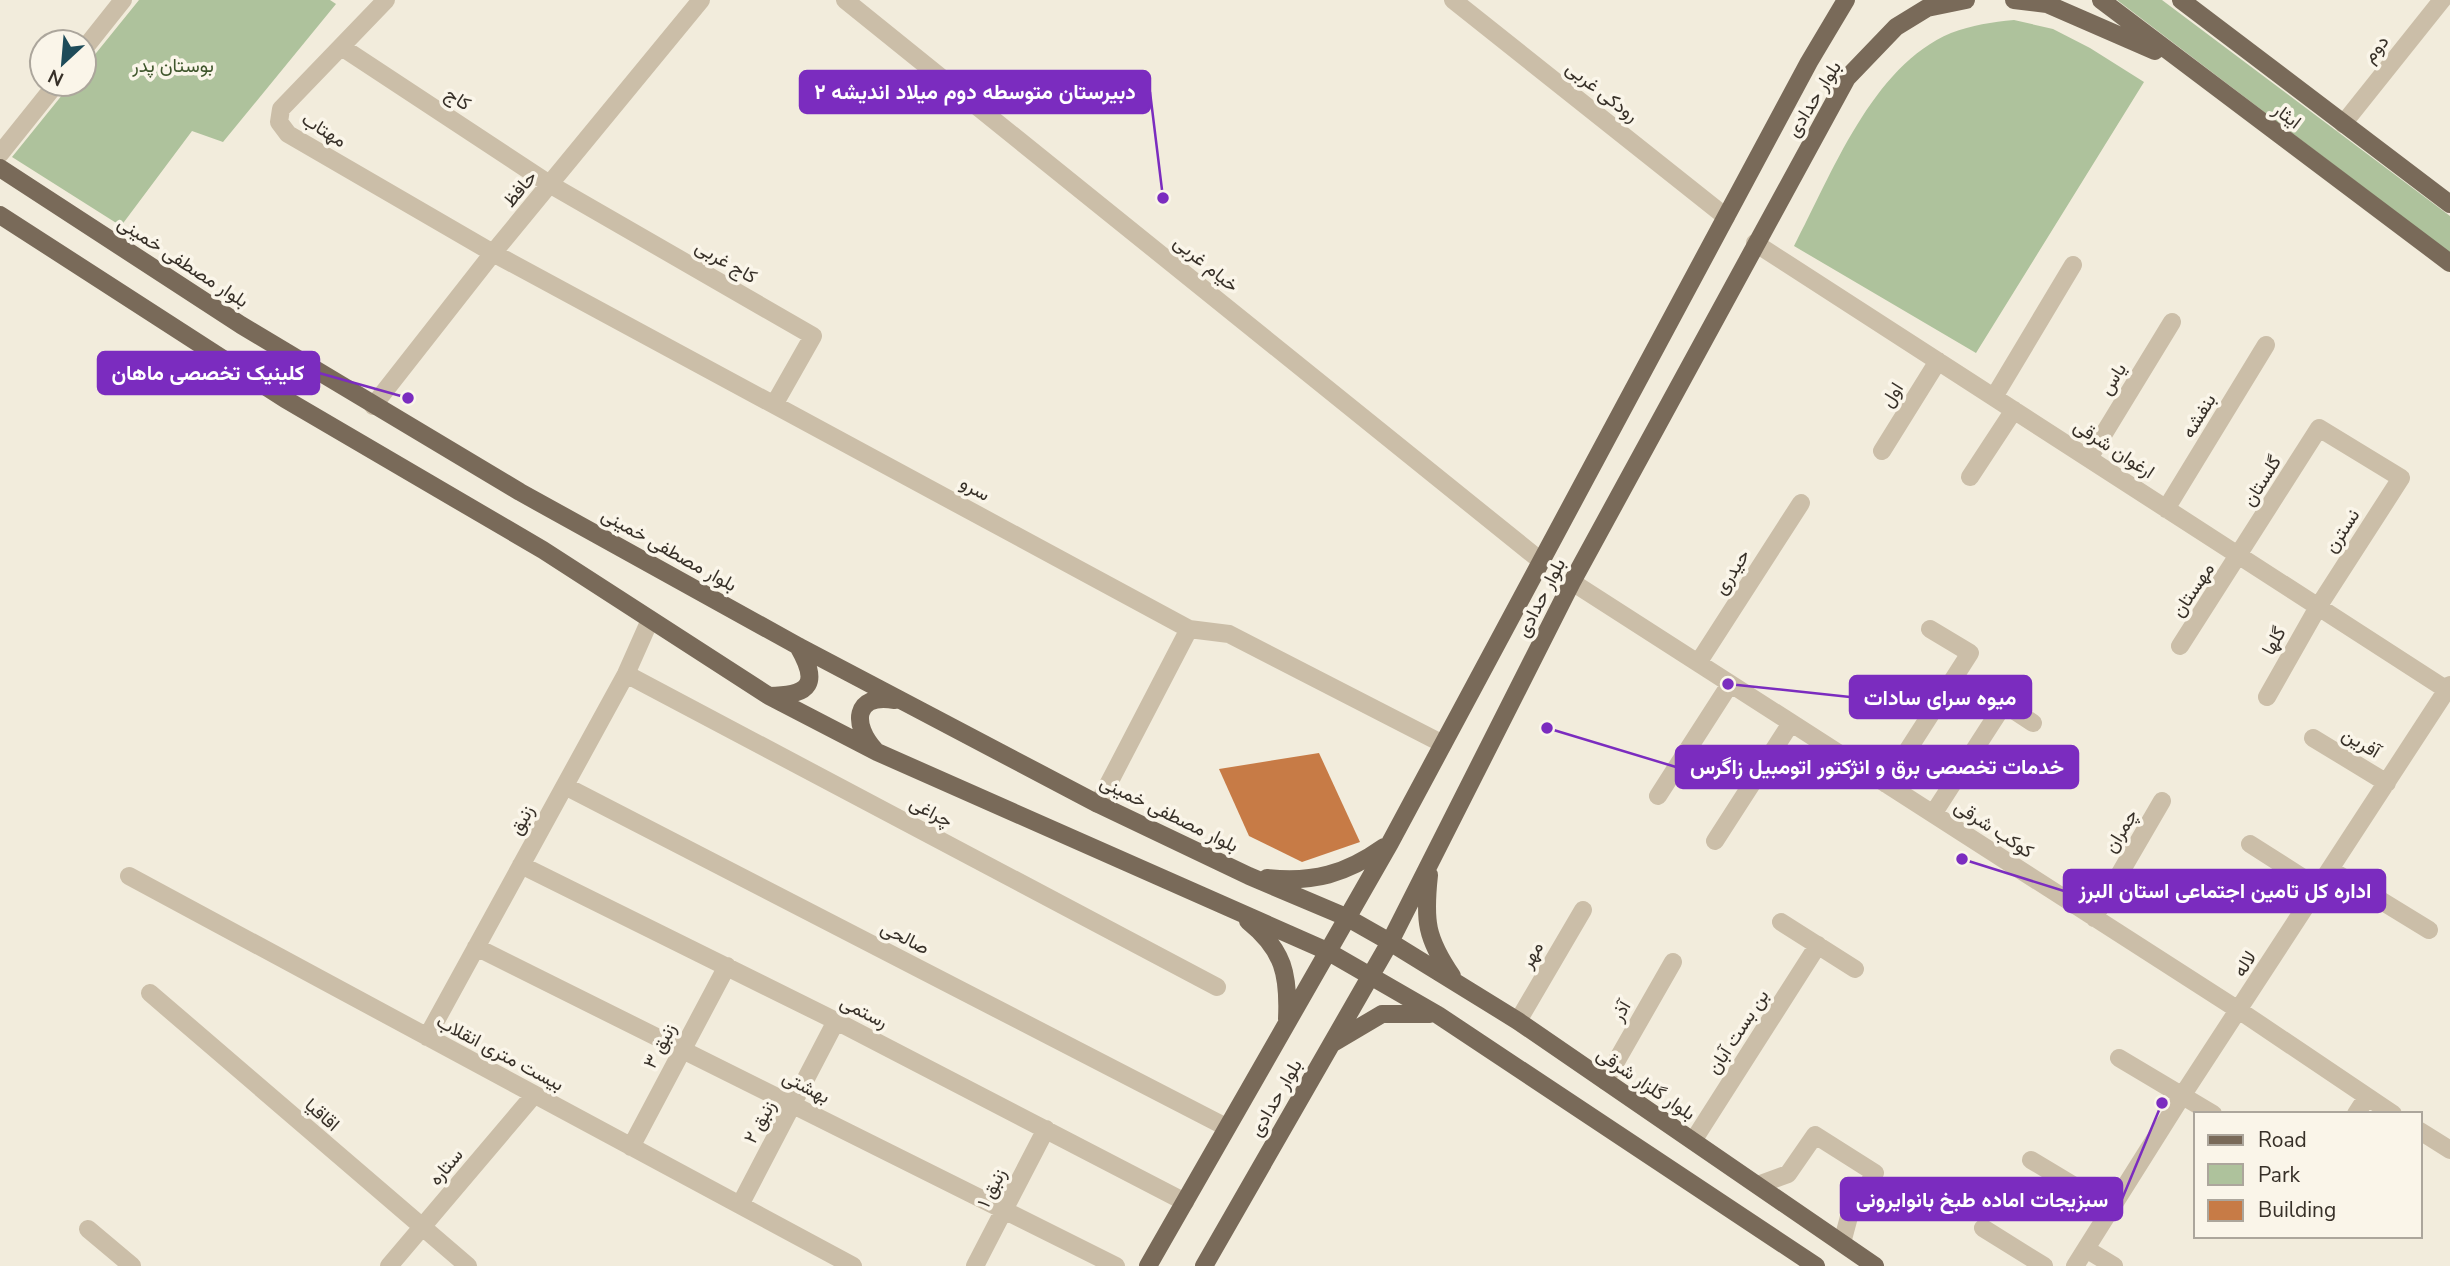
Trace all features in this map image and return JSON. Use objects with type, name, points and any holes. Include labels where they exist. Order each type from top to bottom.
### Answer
[{"type":"main road","name":"بلوار حدادی","points":[[1148,1266],[1390,843],[1726,216],[1846,0]]},
{"type":"main road","name":"بلوار حدادی","points":[[1205,1266],[1390,942],[1572,582],[1847,78],[1896,27],[1929,4],[1966,0]]},
{"type":"main road","points":[[2014,0],[2048,4],[2178,61]]},
{"type":"main road","name":"ایثار","points":[[2101,0],[2178,61],[2450,263]]},
{"type":"main road","name":"ایثار","points":[[2181,0],[2450,204]]},
{"type":"main road","name":"بلوار مصطفی خمینی","points":[[0,168],[373,406],[798,646],[1098,804],[1249,876],[1346,917],[1390,942]]},
{"type":"main road","points":[[0,215],[285,399],[543,550],[769,696],[877,752],[1327,951],[1438,1015],[1816,1266]]},
{"type":"main road","points":[[769,696],[795,695],[807,687],[811,679],[809,665],[798,646]]},
{"type":"main road","points":[[877,752],[862,730],[860,712],[865,703],[873,698],[902,701]]},
{"type":"main road","points":[[1249,876],[1295,881],[1318,879],[1362,863],[1390,843]]},
{"type":"main road","points":[[1430,867],[1424,913],[1429,938],[1456,982]]},
{"type":"main road","points":[[1231,908],[1261,932],[1281,957],[1288,987],[1287,1023]]},
{"type":"main road","name":"بلوار گلزار شرقی","points":[[1390,942],[1518,1021],[1875,1266]]},
{"type":"main road","points":[[1330,1045],[1382,1014],[1403,1012],[1438,1015]]},
{"type":"street","points":[[98,31],[123,0]]},
{"type":"street","name":"مهتاب","points":[[386,0],[343,48],[281,109],[279,122],[288,134],[494,253]]},
{"type":"street","name":"حافظ","points":[[373,406],[701,0]]},
{"type":"street","name":"خیام غربی","points":[[845,0],[1541,561]]},
{"type":"street","name":"رودکی غربی","points":[[1453,0],[1726,216]]},
{"type":"street","name":"دوم","points":[[2343,124],[2442,0]]},
{"type":"street","name":"کاج","points":[[343,48],[551,185]]},
{"type":"street","points":[[0,155],[45,98]]},
{"type":"street","name":"کاج غربی","points":[[551,185],[813,336],[775,403]]},
{"type":"street","name":"ارغوان شرقی","points":[[1755,243],[2449,689]]},
{"type":"street","name":"سرو","points":[[494,253],[1189,629],[1229,634],[1443,744]]},
{"type":"street","points":[[1994,397],[2073,265]]},
{"type":"street","name":"یاس","points":[[2089,458],[2172,322]]},
{"type":"street","name":"بنفشه","points":[[2166,509],[2266,345]]},
{"type":"street","name":"اول","points":[[1881,451],[1938,361]]},
{"type":"street","points":[[1970,477],[2014,410]]},
{"type":"street","name":"گلستان","points":[[2240,556],[2319,428],[2400,478]]},
{"type":"street","name":"نسترن","points":[[2318,607],[2400,478]]},
{"type":"street","name":"حیدری","points":[[1698,663],[1801,503]]},
{"type":"street","name":"مهستان","points":[[2180,646],[2240,556]]},
{"type":"street","name":"کوکب شرقی","points":[[1572,582],[2239,1011],[2390,1112]]},
{"type":"street","name":"گلها","points":[[2267,696],[2318,607]]},
{"type":"street","name":"زنبق","points":[[427,1037],[626,674],[650,620]]},
{"type":"street","points":[[1098,804],[1189,629]]},
{"type":"street","points":[[1886,784],[1970,653],[1930,629]]},
{"type":"street","name":"چراغی","points":[[626,674],[1217,987]]},
{"type":"street","points":[[1658,796],[1730,684]]},
{"type":"street","name":"لاله","points":[[2075,1266],[2182,1096],[2449,689]]},
{"type":"street","points":[[1933,814],[2004,704],[2033,723]]},
{"type":"street","points":[[1715,841],[1791,723]]},
{"type":"street","name":"آفرین","points":[[2313,738],[2387,783]]},
{"type":"street","name":"صالحی","points":[[565,786],[1226,1126]]},
{"type":"street","name":"چمران","points":[[2094,918],[2162,801]]},
{"type":"street","points":[[2250,844],[2319,888]]},
{"type":"street","name":"رستمی","points":[[521,865],[836,1021],[1185,1202]]},
{"type":"street","points":[[2331,870],[2428,930]]},
{"type":"street","name":"بیست متری انقلاب","points":[[129,876],[853,1266]]},
{"type":"street","name":"مهر","points":[[1518,1021],[1583,910]]},
{"type":"street","points":[[1782,922],[1855,969]]},
{"type":"street","name":"بن بست آبان","points":[[1693,1141],[1818,945]]},
{"type":"street","name":"بهشتی","points":[[476,947],[1116,1266]]},
{"type":"street","name":"آذر","points":[[1605,1081],[1673,962]]},
{"type":"street","name":"زنبق ۳","points":[[631,1147],[727,966]]},
{"type":"street","name":"اقاقیا","points":[[150,993],[421,1229],[468,1266]]},
{"type":"street","name":"زنبق ۲","points":[[740,1205],[836,1021]]},
{"type":"street","points":[[2119,1058],[2210,1112]]},
{"type":"street","name":"ستاره","points":[[389,1266],[534,1095]]},
{"type":"street","points":[[2357,1112],[2367,1097]]},
{"type":"street","name":"زنبق ۱","points":[[975,1266],[1046,1129]]},
{"type":"street","points":[[2422,1132],[2450,1150]]},
{"type":"street","points":[[1758,1185],[1788,1174],[1815,1135],[1874,1173],[1850,1213],[1842,1243]]},
{"type":"street","points":[[2031,1160],[2110,1208]]},
{"type":"street","points":[[1983,1228],[2044,1266]]},
{"type":"street","points":[[88,1229],[132,1266]]},
{"type":"street","points":[[2086,1249],[2114,1266]]},
{"type":"green space","name":"بوستان پدر","points":[[139,0],[330,0],[336,4],[223,142],[192,131],[121,226],[12,157],[60,98],[98,98],[98,51]]},
{"type":"green space","points":[[2117,0],[2162,0],[2450,216],[2450,253]]},
{"type":"green space","points":[[2014,20],[2053,29],[2090,48],[2144,82],[1976,353],[1794,246],[1857,125],[1898,70],[1923,49],[1951,33],[1982,24]]},
{"type":"building","points":[[1319,753],[1360,842],[1302,862],[1249,836],[1219,769]]},
{"type":"place","name":"دبیرستان متوسطه دوم میلاد اندیشه ۲","points":[[1163,198]]},
{"type":"place","name":"کلینیک تخصصی ماهان","points":[[408,398]]},
{"type":"place","name":"میوه سرای سادات","points":[[1728,684]]},
{"type":"place","name":"خدمات تخصصی برق و انژکتور اتومبیل زاگرس","points":[[1547,728]]},
{"type":"place","name":"اداره کل تامین اجتماعی استان البرز","points":[[1962,859]]},
{"type":"place","name":"سبزیجات اماده طبخ بانوایرونی","points":[[2162,1103]]}]
